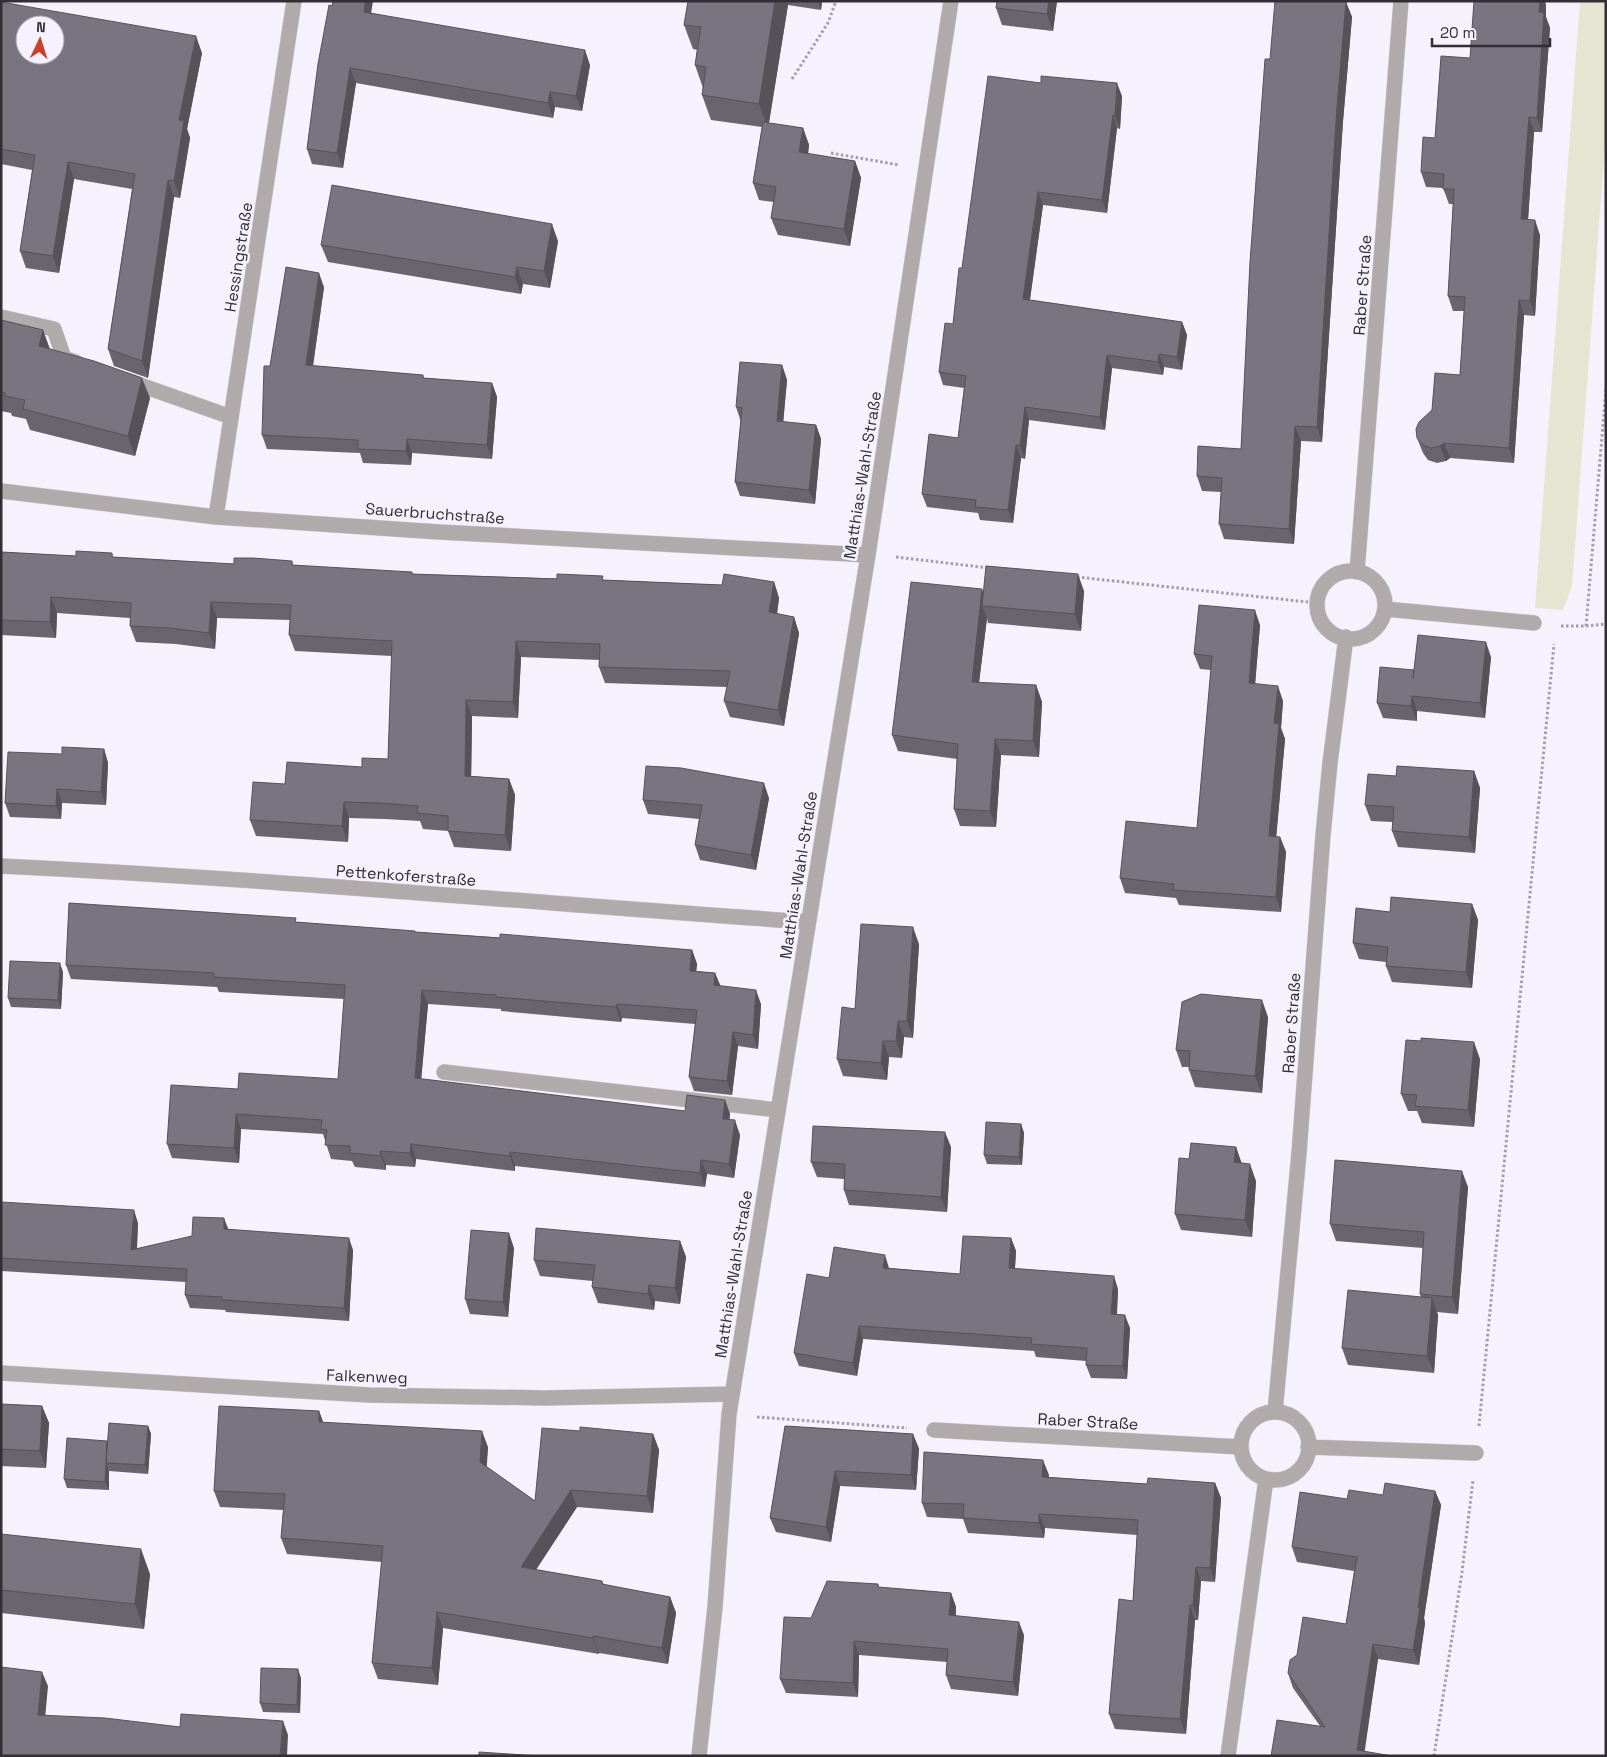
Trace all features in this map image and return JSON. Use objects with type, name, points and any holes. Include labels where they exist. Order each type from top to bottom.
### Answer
[{"type":"street","name":"Hessingstraße","points":[[216,518],[294,1]]},
{"type":"street","name":"Matthias-Wahl-Straße","points":[[699,1756],[715,1607],[728,1414],[868,554],[950,1]]},
{"type":"street","name":"Raber Straße","points":[[1357,572],[1401,1]]},
{"type":"street","points":[[1,317],[54,328],[64,358],[92,368]]},
{"type":"street","points":[[110,374],[231,416]]},
{"type":"street","name":"Sauerbruchstraße","points":[[1,491],[216,518],[868,554]]},
{"type":"street","points":[[1351,570],[1357,572],[1372,578],[1380,587],[1384,597],[1385,609],[1381,620],[1374,629],[1365,635],[1354,638],[1332,633],[1319,616],[1317,603],[1318,595],[1323,585],[1330,578],[1340,572],[1351,570]]},
{"type":"street","points":[[1385,609],[1534,624]]},
{"type":"street","name":"Raber Straße","points":[[1275,1412],[1299,1153],[1323,835],[1346,637]]},
{"type":"street","name":"Pettenkoferstraße","points":[[1,866],[241,879],[359,890],[808,922]]},
{"type":"street","points":[[444,1072],[778,1110]]},
{"type":"street","name":"Falkenweg","points":[[1,1373],[369,1395],[545,1398],[732,1394]]},
{"type":"street","points":[[1275,1412],[1286,1414],[1304,1428],[1308,1439],[1308,1447],[1305,1461],[1289,1477],[1266,1479],[1248,1467],[1241,1447],[1242,1436],[1255,1419],[1264,1414],[1275,1412]]},
{"type":"street","name":"Raber Straße","points":[[934,1430],[1241,1447]]},
{"type":"street","points":[[1308,1447],[1476,1453]]},
{"type":"street","points":[[1228,1756],[1266,1479]]},
{"type":"path","points":[[792,79],[828,23],[836,1]]},
{"type":"path","points":[[831,152],[925,170]]},
{"type":"path","points":[[1586,626],[1606,389]]},
{"type":"path","points":[[868,554],[994,568]]},
{"type":"path","points":[[1072,577],[1317,603]]},
{"type":"path","points":[[1534,624],[1586,626],[1606,624]]},
{"type":"path","points":[[1434,1756],[1462,1572],[1476,1453],[1556,626]]},
{"type":"path","points":[[728,1414],[934,1430]]},
{"type":"green space","points":[[1580,1],[1606,1],[1606,131],[1572,586],[1563,610],[1535,608]]},
{"type":"building","points":[[333,1],[365,1],[364,12],[585,50],[576,96],[550,92],[548,103],[350,68],[337,153],[307,149],[318,64],[329,5],[332,6]]},
{"type":"building","points":[[688,1],[775,1],[759,104],[702,95],[706,67],[695,65],[701,27],[684,25]]},
{"type":"building","points":[[997,1],[1049,1],[1047,14],[996,8]]},
{"type":"building","points":[[1275,1],[1346,1],[1337,106],[1317,427],[1295,426],[1289,529],[1219,524],[1222,478],[1197,476],[1198,446],[1241,449],[1250,262],[1265,59],[1270,59]]},
{"type":"building","points":[[1474,1],[1540,1],[1539,12],[1544,13],[1537,118],[1529,117],[1521,219],[1535,220],[1530,301],[1519,300],[1509,448],[1444,443],[1431,448],[1423,445],[1417,438],[1416,429],[1419,422],[1432,410],[1435,373],[1460,375],[1465,297],[1448,296],[1454,189],[1443,189],[1444,174],[1421,172],[1423,137],[1435,138],[1441,56],[1470,58]]},
{"type":"building","points":[[1,2],[196,36],[179,120],[184,121],[174,181],[168,180],[142,361],[108,349],[135,174],[68,162],[53,256],[20,251],[35,155],[1,149]]},
{"type":"building","points":[[988,76],[1041,83],[1041,76],[1117,83],[1115,116],[1113,115],[1102,200],[1038,192],[1023,299],[1182,322],[1177,357],[1159,354],[1158,362],[1107,355],[1100,417],[1025,407],[1020,446],[1016,445],[1008,510],[975,507],[976,500],[922,494],[929,434],[958,438],[966,376],[939,372],[945,323],[953,324],[959,268],[962,268]]},
{"type":"building","points":[[763,122],[803,128],[799,152],[855,161],[844,229],[771,218],[776,187],[753,183]]},
{"type":"building","points":[[332,185],[552,224],[544,271],[517,267],[515,277],[321,245]]},
{"type":"building","points":[[286,267],[319,273],[306,365],[423,375],[423,378],[492,383],[487,445],[407,439],[406,451],[358,449],[358,440],[262,435],[264,366],[270,366]]},
{"type":"building","points":[[1,320],[43,330],[39,346],[94,361],[142,378],[128,436],[23,409],[25,400],[5,396],[5,393],[1,392]]},
{"type":"building","points":[[740,362],[782,365],[777,421],[816,425],[809,490],[735,482],[742,408],[736,407]]},
{"type":"building","points":[[76,551],[112,553],[112,557],[234,564],[234,558],[253,558],[292,561],[292,565],[412,572],[412,574],[557,579],[557,574],[603,576],[602,580],[722,585],[724,574],[774,582],[769,612],[794,617],[778,710],[724,701],[730,671],[599,667],[600,644],[516,641],[513,702],[466,700],[465,776],[509,779],[505,835],[448,831],[448,816],[417,813],[418,806],[379,803],[344,802],[342,826],[250,820],[253,782],[285,784],[287,762],[362,767],[362,758],[388,759],[392,641],[289,635],[291,605],[211,602],[209,633],[170,628],[130,626],[131,603],[51,597],[50,622],[1,620],[1,552],[76,556]]},
{"type":"building","points":[[986,566],[1078,574],[1075,614],[982,606]]},
{"type":"building","points":[[911,582],[982,589],[972,682],[1036,685],[1033,741],[995,739],[990,811],[954,809],[958,744],[892,735]]},
{"type":"building","points":[[1199,605],[1255,610],[1249,683],[1278,686],[1274,723],[1279,724],[1269,836],[1280,837],[1276,897],[1173,890],[1174,884],[1120,878],[1126,821],[1197,828],[1212,656],[1194,654]]},
{"type":"building","points":[[1418,635],[1486,642],[1480,703],[1412,696],[1411,706],[1377,703],[1380,667],[1414,670]]},
{"type":"building","points":[[62,747],[104,749],[101,792],[57,789],[56,806],[5,803],[8,752],[62,754]]},
{"type":"building","points":[[646,766],[681,768],[764,783],[751,855],[695,845],[702,805],[643,800]]},
{"type":"building","points":[[1397,766],[1474,771],[1469,837],[1392,831],[1394,807],[1365,805],[1368,774],[1396,776]]},
{"type":"building","points":[[1391,897],[1472,904],[1466,972],[1386,966],[1388,947],[1353,943],[1356,908],[1390,912]]},
{"type":"building","points":[[69,903],[296,918],[295,922],[415,932],[500,938],[500,934],[692,950],[690,971],[715,973],[714,985],[756,990],[753,1035],[733,1032],[727,1081],[689,1077],[697,1010],[617,1004],[616,1007],[422,990],[415,1078],[685,1111],[687,1095],[725,1100],[723,1119],[735,1120],[729,1164],[701,1160],[700,1173],[510,1152],[510,1156],[411,1144],[410,1153],[380,1151],[381,1156],[350,1153],[350,1146],[325,1145],[327,1130],[321,1129],[322,1120],[236,1114],[234,1148],[167,1144],[171,1085],[238,1089],[239,1073],[338,1079],[345,985],[214,977],[214,973],[66,965]]},
{"type":"building","points":[[861,924],[913,927],[907,1021],[898,1021],[896,1041],[883,1041],[881,1063],[837,1059],[842,1007],[855,1009]]},
{"type":"building","points":[[10,961],[60,963],[58,1000],[8,998]]},
{"type":"building","points":[[1201,994],[1262,1000],[1255,1076],[1189,1070],[1190,1051],[1176,1050],[1182,1002]]},
{"type":"building","points":[[1421,1038],[1474,1042],[1468,1110],[1415,1106],[1417,1095],[1401,1094],[1406,1040],[1421,1041]]},
{"type":"building","points":[[986,1122],[1021,1124],[1019,1157],[984,1155]]},
{"type":"building","points":[[813,1126],[945,1132],[941,1197],[844,1190],[845,1164],[811,1162]]},
{"type":"building","points":[[1191,1143],[1236,1147],[1234,1162],[1250,1164],[1245,1220],[1175,1214],[1179,1158],[1189,1159]]},
{"type":"building","points":[[1335,1160],[1462,1171],[1452,1297],[1420,1294],[1424,1232],[1330,1224]]},
{"type":"building","points":[[1,1202],[134,1210],[131,1250],[192,1236],[193,1217],[224,1218],[224,1229],[349,1238],[344,1308],[222,1300],[222,1297],[185,1295],[187,1269],[1,1258]]},
{"type":"building","points":[[536,1228],[680,1241],[675,1288],[649,1285],[648,1294],[592,1287],[595,1265],[534,1260]]},
{"type":"building","points":[[471,1230],[509,1233],[503,1302],[465,1299]]},
{"type":"building","points":[[963,1236],[1011,1238],[1009,1268],[1114,1276],[1111,1314],[1125,1315],[1123,1366],[1086,1365],[1087,1348],[1031,1344],[1032,1338],[859,1326],[853,1363],[794,1353],[807,1274],[829,1278],[834,1247],[885,1255],[883,1268],[960,1274]]},
{"type":"building","points":[[1348,1290],[1432,1298],[1427,1356],[1342,1348]]},
{"type":"building","points":[[1,1404],[42,1406],[40,1451],[1,1449]]},
{"type":"building","points":[[219,1406],[319,1411],[319,1422],[482,1431],[480,1462],[535,1501],[542,1428],[580,1431],[580,1427],[653,1434],[647,1496],[571,1490],[521,1567],[602,1581],[602,1584],[670,1597],[662,1648],[437,1612],[432,1668],[372,1663],[383,1546],[281,1538],[285,1494],[214,1491]]},
{"type":"building","points":[[109,1423],[148,1426],[145,1465],[106,1463]]},
{"type":"building","points":[[785,1426],[913,1434],[911,1475],[835,1471],[826,1527],[770,1518]]},
{"type":"building","points":[[67,1438],[107,1441],[105,1482],[64,1479]]},
{"type":"building","points":[[924,1452],[1043,1460],[1042,1477],[1147,1484],[1148,1478],[1215,1483],[1210,1568],[1196,1567],[1193,1605],[1190,1605],[1180,1719],[1109,1714],[1119,1599],[1133,1601],[1138,1520],[1039,1514],[1039,1523],[963,1518],[964,1504],[922,1503]]},
{"type":"building","points":[[1385,1483],[1435,1491],[1413,1650],[1373,1644],[1357,1750],[1392,1756],[1271,1756],[1277,1720],[1325,1727],[1288,1673],[1290,1660],[1297,1655],[1303,1617],[1346,1624],[1357,1557],[1292,1547],[1300,1492],[1347,1499],[1349,1490],[1383,1495]]},
{"type":"building","points":[[1,1534],[141,1549],[135,1604],[1,1590]]},
{"type":"building","points":[[827,1581],[878,1584],[878,1587],[951,1593],[949,1615],[1019,1622],[1013,1682],[946,1675],[948,1649],[854,1641],[853,1683],[780,1679],[784,1617],[811,1618]]},
{"type":"building","points":[[1,1667],[42,1672],[38,1715],[105,1718],[180,1727],[181,1714],[283,1721],[280,1756],[1,1756]]},
{"type":"building","points":[[261,1668],[298,1669],[297,1705],[260,1703]]},
{"type":"building","points":[[479,1752],[539,1756],[479,1756]]}]
